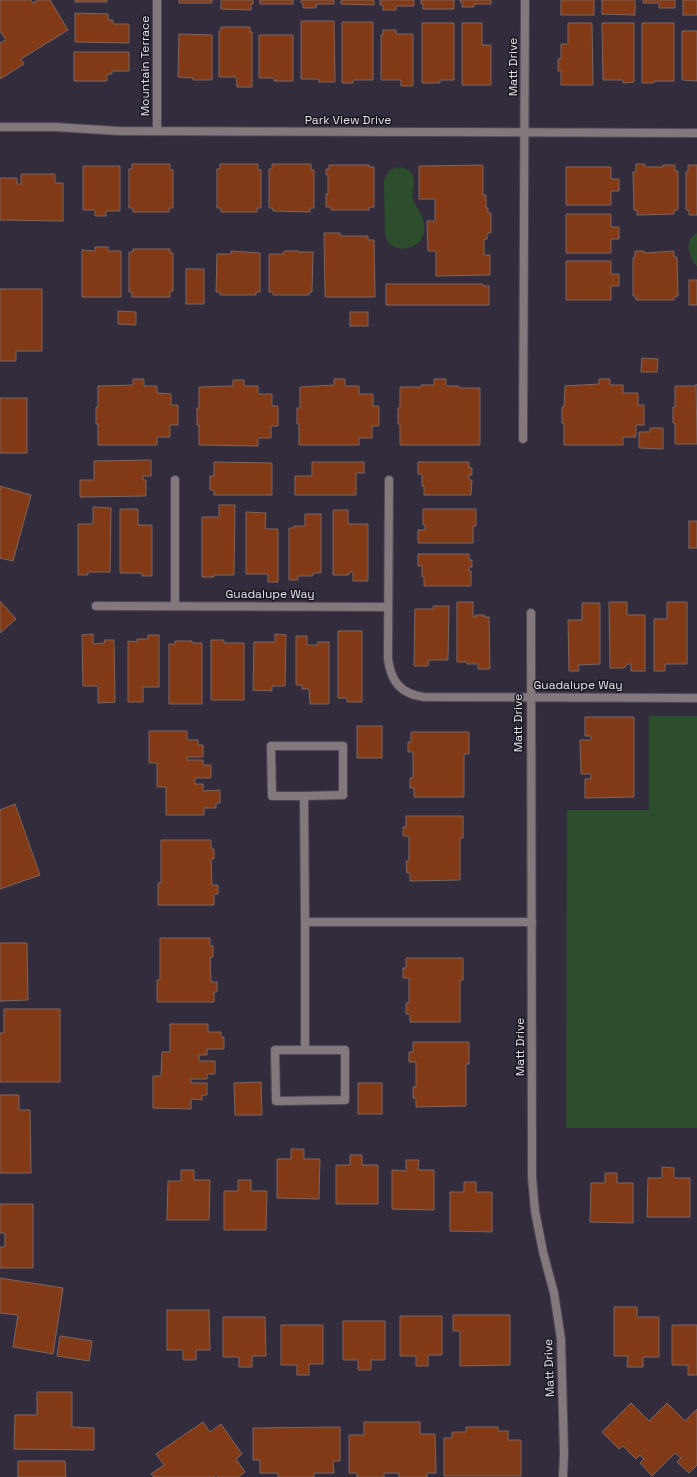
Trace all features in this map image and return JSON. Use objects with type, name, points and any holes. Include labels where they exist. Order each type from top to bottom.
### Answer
[{"type":"street","name":"Mountain Terrace","points":[[158,0],[158,131]]},
{"type":"street","name":"Matt Drive","points":[[523,439],[525,0]]},
{"type":"street","name":"Park View Drive","points":[[0,127],[56,127],[119,131],[697,133]]},
{"type":"street","points":[[175,480],[175,606]]},
{"type":"street","name":"Guadalupe Way","points":[[389,480],[389,667],[395,682],[400,688],[415,695],[424,696],[697,698]]},
{"type":"street","name":"Guadalupe Way","points":[[96,606],[388,607]]},
{"type":"street","name":"Matt Drive","points":[[530,613],[533,1195],[539,1234],[554,1293],[561,1339],[564,1454],[563,1477]]},
{"type":"street","points":[[271,746],[343,746],[343,795],[304,796],[272,796],[271,746]]},
{"type":"street","points":[[304,796],[305,1050]]},
{"type":"street","points":[[305,922],[532,922]]},
{"type":"street","points":[[275,1050],[305,1050],[345,1050],[345,1100],[276,1101],[275,1050]]},
{"type":"green space","points":[[398,167],[409,170],[412,173],[414,181],[412,196],[422,217],[424,225],[423,234],[420,241],[414,246],[407,248],[393,246],[388,241],[385,234],[384,179],[390,170]]},
{"type":"green space","points":[[697,233],[697,267],[690,254],[689,245],[690,240]]},
{"type":"green space","points":[[649,716],[697,716],[697,1128],[566,1128],[567,810],[649,810]]},
{"type":"building","points":[[0,0],[31,0],[33,3],[38,0],[50,0],[68,30],[21,59],[24,64],[0,79],[0,43],[6,40],[0,31]]},
{"type":"building","points":[[75,0],[107,0],[107,2],[75,2]]},
{"type":"building","points":[[179,0],[212,0],[212,3],[179,3]]},
{"type":"building","points":[[221,0],[253,0],[253,4],[251,4],[251,10],[221,9]]},
{"type":"building","points":[[260,0],[293,0],[293,4],[260,4]]},
{"type":"building","points":[[301,0],[334,0],[334,4],[316,4],[316,8],[303,8],[303,3],[301,3]]},
{"type":"building","points":[[341,0],[374,0],[374,5],[341,4]]},
{"type":"building","points":[[380,0],[414,0],[414,6],[396,6],[396,10],[383,10],[383,5],[380,5]]},
{"type":"building","points":[[421,0],[454,0],[454,9],[423,9]]},
{"type":"building","points":[[460,0],[491,0],[491,4],[474,4],[474,7],[462,7],[462,2],[460,2]]},
{"type":"building","points":[[561,0],[594,0],[594,15],[561,15]]},
{"type":"building","points":[[602,0],[635,0],[635,15],[602,14]]},
{"type":"building","points":[[643,0],[675,0],[675,8],[659,8],[659,3],[643,3]]},
{"type":"building","points":[[683,0],[697,0],[697,15],[683,15]]},
{"type":"building","points":[[75,13],[108,14],[108,20],[113,20],[113,24],[129,24],[129,43],[75,42]]},
{"type":"building","points":[[301,21],[334,21],[335,82],[319,82],[319,79],[301,79]]},
{"type":"building","points":[[342,22],[373,22],[373,80],[353,80],[353,83],[342,83]]},
{"type":"building","points":[[422,23],[454,23],[454,80],[440,80],[440,83],[422,83]]},
{"type":"building","points":[[462,23],[482,23],[482,45],[491,45],[491,85],[462,85]]},
{"type":"building","points":[[568,23],[592,23],[593,85],[561,85],[561,71],[558,71],[558,59],[561,59],[561,44],[568,44]]},
{"type":"building","points":[[602,23],[634,23],[634,82],[623,83],[623,80],[603,80]]},
{"type":"building","points":[[642,23],[674,23],[674,81],[654,81],[654,83],[642,83]]},
{"type":"building","points":[[221,27],[250,27],[250,32],[252,32],[252,87],[237,87],[236,77],[219,77],[219,31],[221,31]]},
{"type":"building","points":[[383,30],[396,30],[396,34],[413,34],[413,86],[401,86],[401,80],[381,80],[381,35],[383,35]]},
{"type":"building","points":[[682,31],[697,31],[697,81],[682,80]]},
{"type":"building","points":[[179,34],[212,35],[212,80],[193,80],[193,78],[178,77]]},
{"type":"building","points":[[259,35],[293,35],[293,81],[274,81],[274,78],[259,78]]},
{"type":"building","points":[[74,52],[129,52],[129,71],[112,71],[112,74],[107,74],[107,81],[74,81]]},
{"type":"building","points":[[132,164],[170,164],[170,170],[173,170],[173,208],[169,208],[169,212],[133,212],[133,208],[129,208],[129,169],[132,169]]},
{"type":"building","points":[[220,164],[258,164],[258,170],[261,170],[261,208],[257,208],[257,212],[221,212],[221,208],[217,208],[217,169],[220,169]]},
{"type":"building","points":[[272,164],[311,164],[311,170],[314,170],[314,208],[310,208],[310,212],[273,211],[273,208],[269,208],[269,169],[272,169]]},
{"type":"building","points":[[636,164],[645,164],[645,167],[675,165],[675,171],[678,171],[678,210],[674,210],[674,214],[637,215],[637,210],[634,210],[633,172],[636,172]]},
{"type":"building","points":[[329,165],[369,165],[369,167],[374,167],[374,207],[369,207],[369,210],[331,210],[331,207],[326,207],[328,175],[326,175],[326,169],[329,169]]},
{"type":"building","points":[[483,165],[483,195],[486,195],[486,208],[488,208],[488,213],[491,213],[491,233],[487,233],[487,239],[484,239],[484,255],[490,255],[490,275],[436,276],[436,251],[428,251],[427,221],[435,221],[435,199],[419,199],[419,166]]},
{"type":"building","points":[[688,165],[697,165],[697,215],[689,215],[689,210],[686,210],[686,172],[688,172]]},
{"type":"building","points":[[83,166],[120,166],[120,211],[106,211],[106,216],[95,216],[95,210],[83,210]]},
{"type":"building","points":[[566,167],[611,167],[611,179],[619,179],[619,191],[611,191],[611,205],[566,205]]},
{"type":"building","points":[[21,174],[55,174],[55,183],[63,183],[63,221],[0,220],[0,178],[17,178],[17,184],[21,184]]},
{"type":"building","points":[[566,214],[611,214],[611,227],[619,227],[619,239],[611,239],[611,253],[566,253]]},
{"type":"building","points":[[324,233],[340,233],[340,236],[368,236],[368,240],[374,240],[375,297],[325,297]]},
{"type":"building","points":[[95,247],[108,247],[108,251],[121,251],[121,297],[82,297],[82,250],[95,251]]},
{"type":"building","points":[[133,249],[170,249],[170,253],[173,253],[173,291],[170,291],[170,297],[132,297],[132,292],[129,292],[129,252],[133,252]]},
{"type":"building","points":[[231,251],[260,253],[260,292],[256,292],[256,295],[220,295],[220,292],[216,292],[217,254],[231,254]]},
{"type":"building","points":[[284,251],[313,252],[312,292],[309,292],[309,295],[273,295],[273,292],[269,292],[269,254],[284,254]]},
{"type":"building","points":[[635,251],[644,251],[644,253],[674,251],[674,257],[677,257],[678,296],[674,297],[674,300],[636,300],[636,296],[633,296],[633,258],[635,257]]},
{"type":"building","points":[[566,261],[611,261],[611,274],[619,274],[619,286],[611,286],[611,300],[566,300]]},
{"type":"building","points":[[186,269],[204,269],[204,304],[186,304]]},
{"type":"building","points":[[689,280],[697,280],[697,305],[689,305]]},
{"type":"building","points":[[386,284],[483,284],[483,286],[489,286],[489,305],[386,305]]},
{"type":"building","points":[[0,289],[42,289],[42,351],[16,351],[16,361],[0,361]]},
{"type":"building","points":[[118,311],[136,312],[136,325],[118,324]]},
{"type":"building","points":[[350,312],[368,312],[368,326],[350,326]]},
{"type":"building","points":[[642,358],[658,359],[657,372],[641,372]]},
{"type":"building","points":[[133,379],[144,379],[144,386],[157,386],[157,393],[171,394],[171,405],[178,405],[178,425],[170,425],[170,437],[157,437],[157,445],[98,445],[96,407],[98,407],[98,386],[133,385]]},
{"type":"building","points":[[334,379],[345,379],[345,386],[359,386],[359,394],[373,394],[373,406],[379,406],[379,426],[372,426],[372,438],[359,438],[359,445],[299,445],[297,408],[300,408],[300,387],[334,385]]},
{"type":"building","points":[[434,379],[446,379],[446,386],[459,386],[459,388],[480,388],[480,445],[400,445],[398,408],[400,408],[400,387],[421,387],[421,385],[434,385]]},
{"type":"building","points":[[599,379],[610,379],[610,385],[623,385],[623,393],[638,393],[638,405],[644,405],[644,425],[636,425],[636,437],[623,437],[623,445],[564,445],[562,407],[564,407],[565,386],[599,384]]},
{"type":"building","points":[[233,380],[244,380],[244,386],[258,386],[258,394],[272,394],[272,406],[278,406],[278,426],[271,426],[271,438],[258,438],[258,446],[199,445],[197,408],[199,408],[199,387],[233,386]]},
{"type":"building","points":[[696,384],[697,444],[675,444],[673,407],[675,407],[675,386],[696,386]]},
{"type":"building","points":[[0,398],[27,398],[27,453],[0,453]]},
{"type":"building","points":[[650,428],[663,428],[663,449],[639,448],[639,432],[650,432]]},
{"type":"building","points":[[151,460],[151,476],[143,476],[143,480],[146,480],[146,496],[80,497],[80,480],[94,480],[94,461]]},
{"type":"building","points":[[214,462],[272,463],[272,495],[214,495],[214,490],[210,490],[210,476],[214,476]]},
{"type":"building","points":[[312,462],[364,462],[364,473],[356,473],[356,495],[295,495],[295,476],[312,476]]},
{"type":"building","points":[[418,462],[469,462],[469,468],[472,468],[472,475],[469,475],[469,480],[472,480],[471,495],[424,495],[422,474],[418,474]]},
{"type":"building","points":[[0,486],[31,495],[13,561],[0,558]]},
{"type":"building","points":[[219,505],[235,505],[234,575],[214,575],[214,577],[202,577],[202,517],[219,517]]},
{"type":"building","points":[[93,507],[111,508],[110,572],[88,572],[88,575],[78,575],[78,524],[93,524]]},
{"type":"building","points":[[120,509],[138,509],[138,525],[152,525],[152,576],[142,576],[142,573],[120,573]]},
{"type":"building","points":[[423,509],[476,509],[476,526],[473,526],[473,543],[418,543],[418,530],[425,530],[425,525],[423,525]]},
{"type":"building","points":[[333,510],[348,510],[348,524],[368,524],[368,581],[353,581],[353,572],[349,572],[349,575],[333,575]]},
{"type":"building","points":[[246,512],[266,513],[265,529],[278,529],[278,582],[268,582],[268,574],[246,574]]},
{"type":"building","points":[[305,514],[321,514],[321,573],[313,573],[313,576],[298,576],[298,580],[289,580],[289,528],[294,528],[294,526],[305,526]]},
{"type":"building","points":[[689,521],[697,521],[697,548],[689,548]]},
{"type":"building","points":[[418,554],[469,554],[469,560],[472,560],[472,567],[469,567],[469,571],[471,571],[471,586],[424,586],[422,566],[418,566]]},
{"type":"building","points":[[0,601],[16,619],[0,633]]},
{"type":"building","points":[[457,602],[473,602],[473,617],[476,617],[475,615],[484,615],[484,617],[489,617],[490,669],[478,669],[478,664],[457,662]]},
{"type":"building","points":[[609,602],[627,602],[627,615],[645,615],[645,671],[631,671],[631,664],[628,664],[624,668],[610,668]]},
{"type":"building","points":[[667,602],[687,602],[687,664],[665,664],[665,671],[654,671],[654,619],[667,619]]},
{"type":"building","points":[[582,603],[600,603],[600,664],[578,665],[579,671],[569,671],[568,620],[582,620]]},
{"type":"building","points":[[433,606],[449,606],[448,660],[429,660],[428,666],[414,666],[415,609],[433,609]]},
{"type":"building","points":[[338,631],[362,631],[362,702],[347,702],[347,698],[338,698]]},
{"type":"building","points":[[93,634],[93,644],[105,643],[104,640],[114,640],[115,702],[98,703],[98,686],[83,686],[82,635]]},
{"type":"building","points":[[275,634],[286,635],[285,686],[272,686],[272,691],[253,690],[254,642],[275,642]]},
{"type":"building","points":[[148,635],[159,635],[159,687],[143,687],[143,702],[128,702],[128,641],[137,642],[137,639],[148,639]]},
{"type":"building","points":[[296,636],[307,636],[307,645],[318,645],[318,642],[329,642],[329,704],[310,704],[309,689],[302,689],[302,685],[296,685]]},
{"type":"building","points":[[211,640],[224,640],[224,643],[244,643],[244,700],[211,700]]},
{"type":"building","points":[[175,641],[192,641],[192,643],[202,643],[202,704],[169,704],[169,644],[175,644]]},
{"type":"building","points":[[585,717],[634,717],[634,797],[585,798],[585,779],[591,779],[591,774],[581,774],[580,740],[591,740],[591,736],[585,736]]},
{"type":"building","points":[[357,726],[382,726],[382,758],[357,758]]},
{"type":"building","points":[[149,731],[187,731],[187,740],[198,740],[198,745],[203,745],[203,757],[187,757],[187,760],[203,760],[203,765],[211,765],[211,778],[195,778],[195,784],[203,784],[203,791],[220,790],[220,803],[216,803],[216,808],[204,808],[204,815],[166,815],[166,787],[157,787],[157,763],[149,763]]},
{"type":"building","points":[[411,732],[469,732],[469,754],[464,754],[464,797],[414,797],[414,788],[410,788],[410,778],[413,778],[413,752],[408,752],[408,742],[411,742]]},
{"type":"building","points":[[15,804],[40,875],[0,889],[0,810]]},
{"type":"building","points":[[406,816],[463,816],[463,838],[460,838],[460,880],[410,881],[410,873],[407,873],[406,861],[409,861],[409,836],[403,836],[403,827],[406,827]]},
{"type":"building","points":[[161,840],[211,840],[211,849],[214,849],[214,859],[211,859],[212,885],[218,885],[218,894],[214,894],[214,905],[158,905],[158,883],[161,883]]},
{"type":"building","points":[[160,938],[210,938],[210,946],[213,946],[213,957],[210,957],[211,982],[217,982],[217,992],[214,992],[214,1002],[157,1002],[157,980],[160,980]]},
{"type":"building","points":[[0,943],[27,943],[28,1000],[0,1001]]},
{"type":"building","points":[[406,958],[463,958],[463,980],[460,980],[460,1022],[410,1022],[410,1014],[406,1014],[406,1003],[409,1003],[409,978],[403,978],[403,968],[406,968]]},
{"type":"building","points":[[4,1009],[60,1009],[60,1082],[0,1082],[0,1033],[4,1033]]},
{"type":"building","points":[[170,1024],[208,1024],[208,1032],[221,1032],[221,1037],[224,1037],[224,1049],[207,1049],[207,1055],[199,1055],[199,1061],[215,1061],[215,1074],[207,1074],[207,1079],[191,1079],[191,1083],[207,1083],[207,1095],[202,1095],[202,1100],[191,1099],[191,1109],[153,1108],[153,1076],[161,1076],[162,1052],[170,1052]]},
{"type":"building","points":[[413,1042],[469,1042],[469,1064],[466,1064],[466,1106],[416,1107],[416,1098],[413,1098],[413,1087],[416,1087],[416,1062],[409,1062],[409,1052],[413,1052]]},
{"type":"building","points":[[261,1082],[262,1115],[235,1115],[234,1083]]},
{"type":"building","points":[[358,1083],[382,1083],[382,1114],[358,1114]]},
{"type":"building","points":[[0,1095],[19,1095],[19,1110],[30,1110],[31,1173],[0,1173]]},
{"type":"building","points":[[291,1149],[304,1149],[304,1159],[320,1159],[319,1199],[277,1198],[277,1159],[291,1159]]},
{"type":"building","points":[[350,1155],[362,1155],[362,1165],[378,1165],[378,1204],[336,1204],[336,1165],[350,1165]]},
{"type":"building","points":[[406,1160],[419,1160],[418,1170],[434,1170],[434,1210],[392,1209],[392,1170],[406,1171]]},
{"type":"building","points":[[662,1167],[674,1168],[674,1178],[690,1178],[690,1217],[647,1217],[648,1178],[662,1178]]},
{"type":"building","points":[[181,1170],[194,1170],[194,1180],[210,1180],[209,1220],[167,1220],[168,1181],[181,1181]]},
{"type":"building","points":[[605,1173],[617,1173],[617,1183],[633,1183],[633,1223],[590,1222],[591,1183],[605,1183]]},
{"type":"building","points":[[238,1180],[251,1180],[251,1191],[267,1191],[266,1230],[224,1230],[224,1191],[238,1191]]},
{"type":"building","points":[[464,1182],[476,1182],[476,1192],[492,1192],[492,1232],[450,1231],[450,1192],[464,1192]]},
{"type":"building","points":[[0,1204],[33,1204],[33,1268],[0,1268],[0,1247],[5,1247],[5,1233],[0,1233]]},
{"type":"building","points":[[0,1278],[63,1288],[53,1354],[13,1347],[18,1315],[0,1313]]},
{"type":"building","points":[[614,1307],[637,1307],[637,1317],[659,1317],[659,1357],[643,1357],[643,1367],[627,1367],[628,1356],[614,1356]]},
{"type":"building","points":[[167,1310],[209,1310],[210,1350],[196,1350],[196,1360],[183,1360],[183,1350],[167,1350]]},
{"type":"building","points":[[453,1315],[510,1315],[510,1365],[460,1366],[460,1331],[453,1331]]},
{"type":"building","points":[[400,1316],[442,1316],[442,1355],[428,1355],[428,1366],[416,1366],[416,1356],[400,1356]]},
{"type":"building","points":[[223,1317],[265,1317],[266,1356],[252,1356],[252,1367],[239,1367],[239,1357],[223,1357]]},
{"type":"building","points":[[343,1321],[385,1321],[385,1360],[371,1360],[371,1370],[358,1370],[358,1360],[343,1360]]},
{"type":"building","points":[[281,1325],[323,1325],[323,1364],[309,1364],[309,1375],[297,1375],[297,1365],[281,1365]]},
{"type":"building","points":[[672,1325],[697,1325],[697,1375],[688,1375],[688,1365],[672,1365]]},
{"type":"building","points":[[60,1336],[92,1341],[89,1361],[57,1356]]},
{"type":"building","points":[[37,1392],[72,1392],[72,1427],[94,1428],[94,1450],[14,1449],[15,1415],[37,1415]]},
{"type":"building","points":[[631,1403],[649,1421],[667,1403],[685,1421],[697,1409],[697,1465],[689,1473],[677,1462],[681,1458],[675,1453],[652,1476],[640,1463],[644,1459],[640,1455],[636,1459],[623,1446],[619,1449],[602,1432]]},
{"type":"building","points":[[203,1422],[210,1432],[221,1424],[242,1454],[236,1459],[245,1472],[238,1477],[218,1477],[216,1475],[214,1477],[154,1477],[151,1474],[164,1465],[156,1454]]},
{"type":"building","points":[[364,1422],[420,1422],[420,1434],[435,1434],[436,1473],[427,1473],[427,1477],[399,1477],[399,1473],[384,1473],[384,1477],[357,1477],[357,1473],[349,1473],[349,1435],[364,1435]]},
{"type":"building","points":[[340,1427],[340,1461],[333,1461],[334,1473],[314,1473],[314,1477],[278,1477],[278,1473],[260,1473],[260,1460],[253,1460],[253,1428]]},
{"type":"building","points":[[466,1427],[498,1427],[498,1431],[508,1431],[508,1440],[521,1440],[521,1476],[444,1476],[444,1438],[452,1438],[452,1432],[466,1432]]},
{"type":"building","points":[[18,1461],[65,1461],[66,1477],[18,1477]]}]
